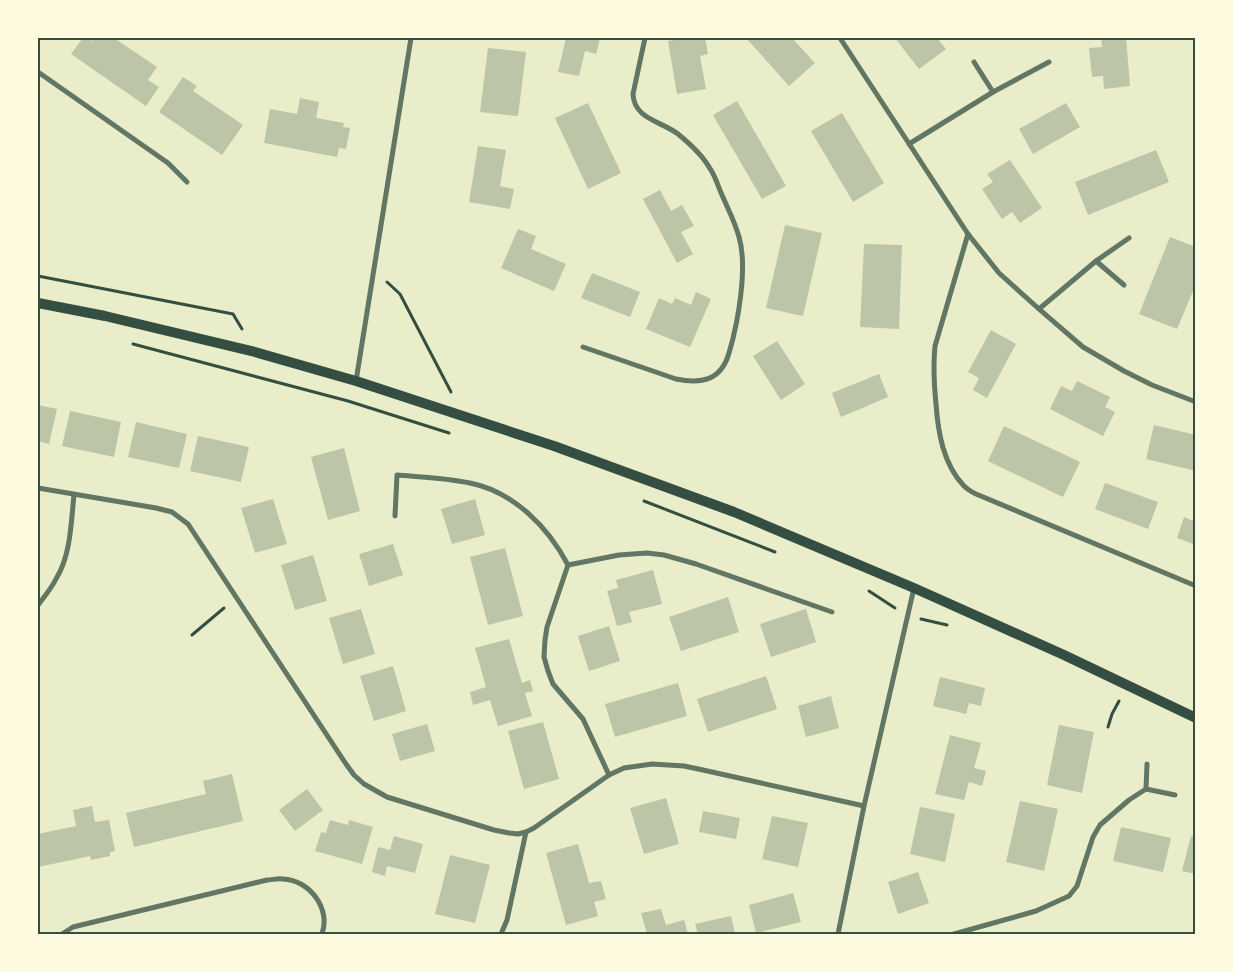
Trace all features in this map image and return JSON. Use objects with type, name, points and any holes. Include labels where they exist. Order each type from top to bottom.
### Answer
[{"type":"main road","points":[[38,303],[105,316],[255,352],[356,381],[554,446],[734,512],[914,588],[1064,655],[1196,718]]},
{"type":"street","points":[[356,381],[411,38]]},
{"type":"street","points":[[583,347],[676,379],[699,382],[717,375],[722,369],[727,361],[734,335],[740,297],[742,263],[740,238],[709,167],[697,152],[677,134],[642,114],[634,104],[634,88],[645,38]]},
{"type":"street","points":[[840,38],[968,234],[1000,273],[1083,347],[1105,361],[1152,385],[1196,402]]},
{"type":"street","points":[[974,62],[992,92]]},
{"type":"street","points":[[909,144],[992,92],[1049,62]]},
{"type":"street","points":[[38,72],[168,163],[187,182]]},
{"type":"street","points":[[968,234],[935,346],[933,365],[938,430],[946,456],[955,474],[964,486],[976,494],[1196,586]]},
{"type":"street","points":[[1039,309],[1096,261],[1129,238]]},
{"type":"street","points":[[1096,261],[1124,285]]},
{"type":"street","points":[[395,516],[397,475],[453,480],[472,483],[493,490],[526,512],[543,528],[560,550],[568,565],[547,627],[544,657],[554,684],[583,719],[609,775]]},
{"type":"street","points":[[38,488],[156,508],[172,512],[188,524],[354,776],[364,784],[388,797],[486,827],[518,834],[534,828],[609,775],[624,768],[652,764],[684,766],[864,806]]},
{"type":"street","points":[[38,605],[57,578],[64,558],[69,539],[74,495]]},
{"type":"street","points":[[568,565],[619,555],[648,553],[664,555],[696,564],[832,612]]},
{"type":"street","points":[[838,934],[864,806],[914,588]]},
{"type":"street","points":[[1146,764],[1146,789]]},
{"type":"street","points":[[954,934],[1036,911],[1069,896],[1078,886],[1093,837],[1100,825],[1129,800],[1146,789],[1175,795]]},
{"type":"street","points":[[501,934],[507,920],[526,832]]},
{"type":"street","points":[[62,934],[73,927],[267,880],[283,879],[303,885],[318,898],[324,914],[322,934]]},
{"type":"path","points":[[374,270],[400,294],[450,388],[458,415]]},
{"type":"path","points":[[38,276],[233,314],[255,352]]},
{"type":"path","points":[[127,342],[348,402],[453,434]]},
{"type":"path","points":[[637,498],[780,554]]},
{"type":"path","points":[[862,586],[908,616],[950,626]]},
{"type":"path","points":[[192,635],[215,615]]},
{"type":"path","points":[[1108,727],[1119,701]]},
{"type":"building","points":[[83,38],[92,41],[94,38],[114,38],[157,67],[148,80],[159,87],[146,106],[71,54]]},
{"type":"building","points":[[566,38],[600,38],[596,54],[585,51],[579,76],[558,72]]},
{"type":"building","points":[[705,38],[708,54],[700,56],[706,89],[677,94],[668,41]]},
{"type":"building","points":[[746,38],[792,38],[815,63],[789,86]]},
{"type":"building","points":[[895,38],[937,38],[946,49],[919,69]]},
{"type":"building","points":[[1101,38],[1126,38],[1130,86],[1104,89],[1103,76],[1092,77],[1089,48],[1102,47]]},
{"type":"building","points":[[488,48],[526,52],[518,116],[480,112]]},
{"type":"building","points":[[183,77],[197,86],[193,91],[243,125],[222,155],[159,112]]},
{"type":"building","points":[[300,98],[319,102],[316,118],[344,123],[343,127],[350,128],[346,149],[339,148],[337,157],[264,143],[270,109],[297,114]]},
{"type":"building","points":[[737,101],[786,186],[762,199],[713,115]]},
{"type":"building","points":[[588,103],[621,173],[588,189],[555,118]]},
{"type":"building","points":[[1066,103],[1080,127],[1033,154],[1019,129]]},
{"type":"building","points":[[842,113],[884,183],[853,202],[811,131]]},
{"type":"building","points":[[478,146],[506,150],[500,186],[514,189],[510,209],[469,202]]},
{"type":"building","points":[[1156,150],[1169,182],[1088,215],[1075,182]]},
{"type":"building","points":[[1010,160],[1042,208],[1020,223],[1012,212],[1002,219],[982,189],[993,182],[987,174]]},
{"type":"building","points":[[660,190],[671,211],[682,205],[694,226],[681,232],[693,254],[677,263],[643,199]]},
{"type":"building","points":[[785,225],[822,233],[803,316],[766,308]]},
{"type":"building","points":[[518,229],[536,236],[531,249],[566,264],[554,291],[501,268]]},
{"type":"building","points":[[1170,237],[1196,247],[1196,284],[1177,329],[1139,314]]},
{"type":"building","points":[[864,244],[902,245],[899,329],[860,327]]},
{"type":"building","points":[[592,273],[640,292],[630,317],[581,298]]},
{"type":"building","points":[[696,292],[711,299],[690,347],[646,329],[659,298],[672,304],[675,298],[691,305]]},
{"type":"building","points":[[991,330],[1016,344],[987,398],[973,390],[979,378],[968,372]]},
{"type":"building","points":[[777,341],[805,384],[781,400],[753,356]]},
{"type":"building","points":[[879,374],[888,397],[841,417],[832,393]]},
{"type":"building","points":[[1077,381],[1110,397],[1105,407],[1115,412],[1103,436],[1050,409],[1061,386],[1072,391]]},
{"type":"building","points":[[38,405],[57,409],[49,444],[38,441]]},
{"type":"building","points":[[70,411],[121,422],[114,457],[62,446]]},
{"type":"building","points":[[136,422],[187,434],[179,468],[128,457]]},
{"type":"building","points":[[1154,425],[1196,435],[1196,471],[1146,459]]},
{"type":"building","points":[[1004,426],[1080,462],[1063,497],[988,461]]},
{"type":"building","points":[[198,436],[249,447],[241,482],[190,471]]},
{"type":"building","points":[[344,448],[360,511],[328,520],[311,457]]},
{"type":"building","points":[[1105,483],[1158,502],[1148,529],[1095,509]]},
{"type":"building","points":[[273,499],[287,544],[255,553],[241,508]]},
{"type":"building","points":[[475,499],[485,535],[452,544],[441,509]]},
{"type":"building","points":[[1184,517],[1196,522],[1196,545],[1177,538]]},
{"type":"building","points":[[393,544],[403,575],[369,586],[359,554]]},
{"type":"building","points":[[505,548],[523,616],[488,625],[470,557]]},
{"type":"building","points":[[313,555],[327,601],[295,610],[281,565]]},
{"type":"building","points":[[653,570],[662,604],[629,612],[632,622],[617,626],[607,591],[618,588],[616,580]]},
{"type":"building","points":[[728,597],[739,632],[681,651],[669,617]]},
{"type":"building","points":[[361,609],[375,654],[343,664],[329,618]]},
{"type":"building","points":[[806,609],[816,642],[771,657],[760,624]]},
{"type":"building","points":[[609,626],[620,661],[589,671],[578,636]]},
{"type":"building","points":[[509,639],[522,683],[530,680],[533,691],[525,693],[532,716],[498,726],[490,700],[473,705],[470,692],[486,687],[475,648]]},
{"type":"building","points":[[393,666],[406,711],[374,721],[360,676]]},
{"type":"building","points":[[766,676],[777,709],[708,732],[697,699]]},
{"type":"building","points":[[940,677],[985,688],[981,706],[969,703],[966,714],[933,706]]},
{"type":"building","points":[[678,683],[687,716],[615,737],[605,704]]},
{"type":"building","points":[[831,696],[839,728],[806,737],[798,706]]},
{"type":"building","points":[[543,722],[559,779],[524,789],[508,731]]},
{"type":"building","points":[[427,724],[435,751],[400,761],[392,734]]},
{"type":"building","points":[[1059,725],[1094,732],[1082,793],[1047,785]]},
{"type":"building","points":[[950,735],[981,743],[974,768],[986,771],[982,786],[969,782],[964,800],[935,794]]},
{"type":"building","points":[[232,774],[243,821],[134,847],[126,813],[206,794],[203,781]]},
{"type":"building","points":[[307,789],[323,810],[295,831],[279,810]]},
{"type":"building","points":[[666,798],[679,844],[644,854],[630,808]]},
{"type":"building","points":[[1020,801],[1058,809],[1044,871],[1006,862]]},
{"type":"building","points":[[92,806],[95,822],[109,820],[115,851],[110,852],[110,856],[91,860],[90,856],[38,867],[38,834],[76,826],[73,810]]},
{"type":"building","points":[[920,807],[955,814],[945,862],[910,854]]},
{"type":"building","points":[[703,811],[740,818],[736,839],[699,832]]},
{"type":"building","points":[[772,816],[808,823],[798,867],[762,859]]},
{"type":"building","points":[[330,820],[348,825],[349,820],[373,827],[362,864],[315,851],[321,832],[326,833]]},
{"type":"building","points":[[1121,827],[1171,838],[1163,872],[1113,861]]},
{"type":"building","points":[[394,836],[423,844],[415,873],[387,866],[385,876],[372,872],[378,847],[390,850]]},
{"type":"building","points":[[1191,836],[1196,837],[1196,874],[1182,871]]},
{"type":"building","points":[[578,844],[589,883],[601,881],[606,899],[594,902],[598,916],[566,925],[546,853]]},
{"type":"building","points":[[450,855],[490,865],[475,923],[435,914]]},
{"type":"building","points":[[918,872],[929,903],[898,914],[888,882]]},
{"type":"building","points":[[793,893],[801,922],[756,933],[749,905]]},
{"type":"building","points":[[661,909],[666,925],[684,920],[688,934],[647,934],[641,913]]},
{"type":"building","points":[[731,916],[735,934],[698,934],[695,924]]}]
